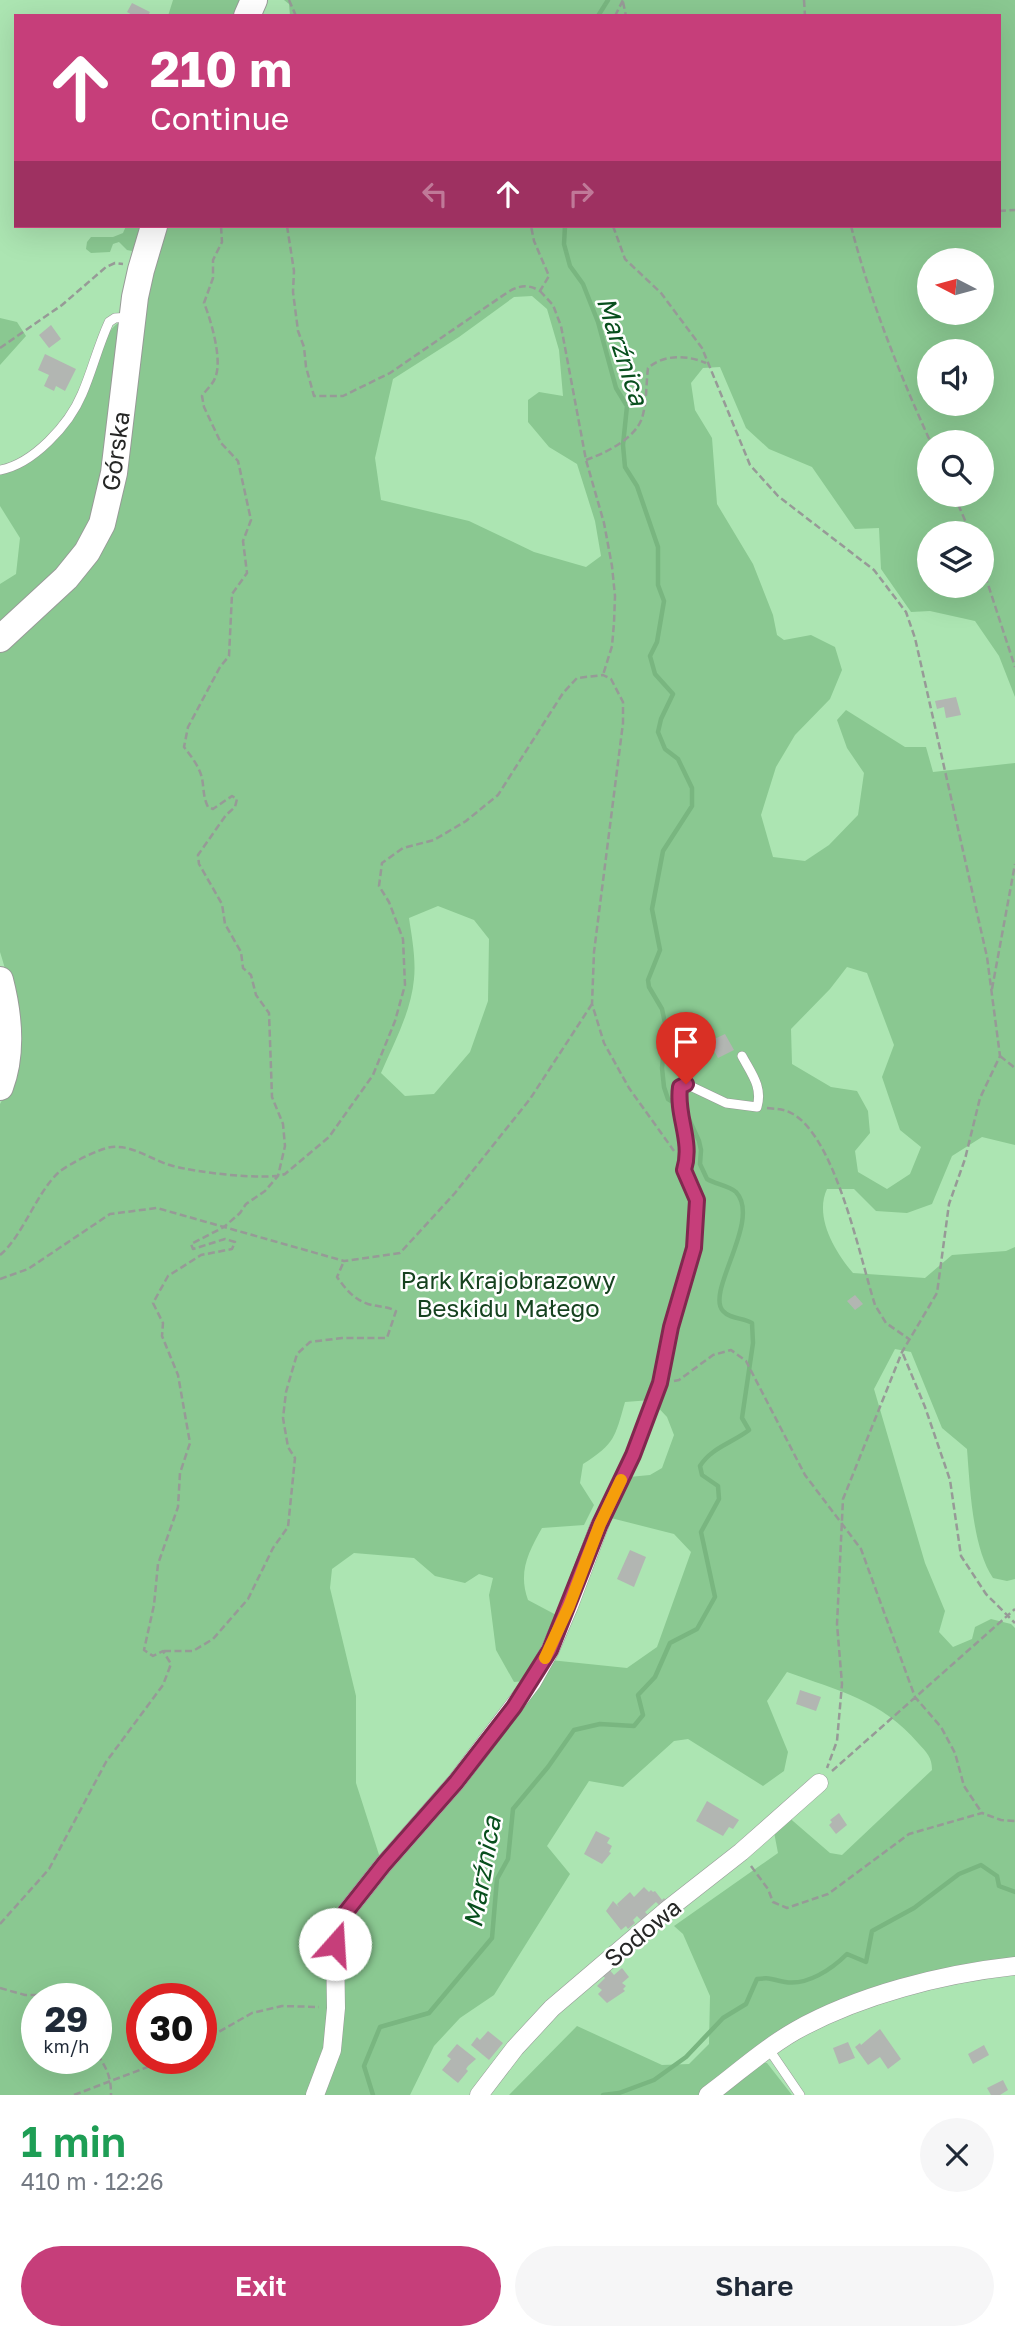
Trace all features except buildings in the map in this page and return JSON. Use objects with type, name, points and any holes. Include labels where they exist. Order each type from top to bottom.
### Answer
[{"type":"street","name":"Górska","points":[[0,639],[66,578],[88,552],[102,524],[114,473],[132,317],[141,270],[153,228]]},
{"type":"street","points":[[0,980],[6,1007],[8,1044],[0,1087]]},
{"type":"street","points":[[315,2095],[332,2050],[336,2008],[335,1944],[346,1912],[456,1782],[532,1682],[550,1650],[600,1524]]},
{"type":"street","name":"Sodowa","points":[[479,2095],[515,2048],[552,2008],[667,1910],[741,1852],[819,1783]]},
{"type":"street","points":[[708,2095],[768,2048],[824,2017],[935,1979],[1015,1966]]},
{"type":"lane","points":[[0,470],[23,462],[37,453],[51,438],[81,398],[109,322],[115,318],[132,317]]},
{"type":"lane","points":[[600,1524],[633,1455],[660,1383],[671,1327],[694,1248],[697,1200],[684,1170],[688,1142],[681,1120],[680,1087],[686,1084],[726,1103],[757,1107],[760,1098],[758,1085],[742,1056]]},
{"type":"lane","points":[[768,2048],[800,2095]]},
{"type":"path","points":[[221,228],[222,242],[213,260],[214,278],[204,303],[209,315],[219,367],[215,380],[202,396],[204,407],[221,443],[237,461],[251,520],[243,541],[247,573],[232,594],[229,656],[220,667],[188,727],[184,747],[194,760],[202,778],[202,795],[208,807],[213,809],[232,796],[237,799],[235,807],[226,815],[198,855],[199,864],[222,904],[225,924],[241,952],[243,968],[251,975],[256,995],[269,1013],[272,1097],[283,1124],[285,1146],[278,1176],[265,1191],[246,1204],[224,1227],[191,1244],[192,1249],[225,1239],[235,1242],[232,1249],[201,1255],[168,1276],[153,1303],[163,1323],[162,1336],[178,1375],[190,1443],[180,1473],[178,1507],[158,1564],[154,1605],[144,1650],[153,1656],[163,1650],[193,1651],[213,1639],[248,1599],[273,1548],[288,1527],[295,1458],[288,1447],[283,1418],[286,1392],[297,1354],[310,1342],[342,1338],[387,1338],[396,1311],[387,1306],[368,1304],[350,1294],[337,1277],[344,1261]]},
{"type":"path","points":[[287,228],[295,271],[293,292],[298,331],[314,396],[343,396],[390,373],[519,286],[532,286],[553,305],[561,326],[586,460],[604,523],[615,596],[612,646],[603,675]]},
{"type":"path","points":[[531,228],[534,241],[550,276],[540,291]]},
{"type":"path","points":[[614,228],[625,259],[661,293],[702,348],[750,465],[778,496],[874,570],[906,612],[915,638],[987,957],[992,992],[1000,1056],[979,1098],[968,1149],[949,1204],[937,1293],[902,1352],[843,1499],[837,1624],[842,1684],[836,1741],[831,1761],[819,1783]]},
{"type":"path","points":[[852,228],[863,274],[925,430]]},
{"type":"path","points":[[0,348],[62,304],[106,267],[120,264],[141,270]]},
{"type":"path","points":[[586,460],[605,453],[635,430],[642,418],[648,368],[660,358],[695,358],[709,364]]},
{"type":"path","points":[[992,598],[1015,667]]},
{"type":"path","points":[[0,1255],[60,1172],[111,1147],[130,1150],[173,1167],[238,1175],[278,1176],[285,1174],[329,1137],[373,1075],[395,1021],[405,985],[402,939],[389,901],[379,886],[382,863],[403,848],[434,840],[466,821],[498,795],[562,693],[578,678],[603,675],[611,679],[623,702],[623,723],[594,952],[592,1004],[604,1043],[629,1088],[670,1144],[684,1170]]},
{"type":"path","points":[[992,992],[1015,864]]},
{"type":"path","points":[[0,1279],[28,1269],[110,1214],[158,1208],[344,1261],[400,1253],[455,1193],[530,1099],[592,1004]]},
{"type":"path","points":[[1000,1056],[1015,1068]]},
{"type":"path","points":[[757,1107],[785,1110],[796,1115],[826,1153],[838,1180],[875,1305],[886,1323],[909,1339]]},
{"type":"path","points":[[660,1383],[679,1380],[713,1355],[731,1350],[746,1362],[805,1475],[861,1549],[915,1697],[941,1727],[954,1753],[964,1786],[982,1813],[1001,1820],[1015,1821]]},
{"type":"path","points":[[902,1352],[925,1407],[950,1480],[961,1556],[986,1594],[1015,1622]]},
{"type":"path","points":[[819,1783],[1015,1609]]},
{"type":"path","points":[[0,1924],[49,1868],[106,1762],[163,1685],[171,1664],[163,1650]]},
{"type":"path","points":[[741,1852],[768,1889],[773,1902],[787,1908],[828,1894],[909,1834],[982,1813]]},
{"type":"path","points":[[0,1988],[21,1994]]},
{"type":"path","points":[[217,2033],[252,2014],[282,2006],[336,2008]]},
{"type":"path","points":[[109,2074],[111,2095]]},
{"type":"path","points":[[74,2095],[129,2074]]},
{"type":"green space","name":"Park Krajobrazowy Beskidu Małego","points":[[0,0],[1015,0],[1015,2095],[0,2095]]},
{"type":"green space","points":[[173,0],[244,0],[238,14],[169,14]]},
{"type":"green space","name":"Park Krajobrazowy Beskidu Małego","points":[[284,0],[1015,0],[1015,697],[999,656],[975,621],[930,611],[911,612],[881,569],[879,528],[855,529],[812,467],[769,449],[746,428],[720,367],[703,368],[691,383],[695,410],[712,438],[717,504],[753,564],[773,615],[777,635],[784,640],[811,635],[835,647],[842,670],[830,699],[795,735],[776,767],[761,815],[773,857],[805,861],[829,845],[858,815],[864,773],[847,748],[837,720],[846,710],[905,747],[926,747],[933,772],[1015,763],[1015,1145],[982,1137],[952,1156],[932,1204],[907,1213],[876,1211],[854,1189],[827,1189],[823,1211],[833,1245],[853,1273],[925,1278],[952,1255],[1006,1251],[1015,1247],[1015,1579],[1007,1581],[993,1578],[986,1565],[973,1516],[967,1449],[942,1428],[911,1352],[895,1349],[874,1389],[925,1563],[945,1611],[939,1632],[953,1647],[972,1639],[975,1627],[991,1619],[1011,1624],[1015,1628],[1015,1961],[934,1973],[883,1989],[821,2014],[792,2027],[758,2048],[698,2095],[509,2095],[577,2026],[662,2065],[689,2064],[709,2044],[710,1996],[683,1934],[674,1926],[778,1853],[773,1827],[786,1815],[830,1853],[842,1855],[932,1770],[926,1753],[890,1717],[858,1698],[787,1672],[767,1701],[788,1752],[784,1771],[763,1786],[688,1739],[674,1741],[623,1787],[589,1781],[547,1846],[570,1874],[494,1995],[460,2018],[434,2046],[410,2095],[319,2095],[328,2075],[338,2032],[339,1950],[350,1914],[523,1705],[550,1660],[627,1668],[657,1647],[691,1552],[674,1534],[607,1517],[629,1477],[650,1475],[662,1468],[674,1435],[667,1417],[651,1400],[625,1402],[619,1424],[608,1445],[583,1464],[580,1483],[594,1505],[584,1525],[542,1528],[532,1546],[524,1572],[528,1600],[560,1617],[525,1681],[514,1682],[496,1650],[489,1595],[493,1578],[479,1574],[465,1583],[435,1576],[414,1558],[354,1553],[332,1569],[330,1588],[356,1696],[356,1783],[381,1861],[349,1901],[335,1927],[331,1955],[331,2038],[325,2062],[311,2095],[0,2095],[0,1104],[14,1068],[16,1029],[14,1009],[0,952],[0,646],[67,584],[94,549],[116,508],[142,288],[161,228],[1001,228],[1001,14],[290,14],[289,4]],"holes":[[[532,296],[547,309],[559,350],[563,396],[539,392],[528,400],[528,422],[549,447],[577,464],[595,521],[601,556],[586,567],[534,552],[469,521],[381,500],[375,458],[393,379],[459,337],[514,297]],[[438,906],[474,920],[489,939],[488,1001],[470,1052],[434,1094],[405,1096],[381,1073],[401,1027],[412,991],[414,964],[409,918]],[[847,967],[867,973],[894,1045],[882,1077],[900,1130],[921,1147],[910,1174],[887,1189],[858,1172],[855,1151],[870,1133],[868,1111],[857,1091],[831,1087],[792,1064],[791,1029],[830,989]]]},
{"type":"green space","points":[[125,228],[145,228],[137,252],[127,250],[119,242],[113,244],[110,252],[91,253],[86,249],[91,237],[113,237],[123,233]]},
{"type":"green space","points":[[0,318],[17,322],[26,336],[0,365]]},
{"type":"green space","points":[[119,323],[106,453],[94,518],[59,569],[0,626],[0,584],[16,574],[20,538],[0,506],[0,474],[39,455],[72,421],[86,396],[103,344],[113,327]]},
{"type":"green space","points":[[759,2062],[767,2063],[792,2095],[716,2095]]},
{"type":"waterway","name":"Marźnica","points":[[599,14],[608,0]]},
{"type":"waterway","name":"Marźnica","points":[[373,2095],[364,2066],[380,2027],[429,2013],[492,1938],[497,1879],[508,1859],[513,1809],[574,1730],[600,1724],[634,1726],[643,1715],[638,1695],[655,1677],[670,1643],[697,1629],[715,1597],[701,1532],[719,1499],[718,1486],[702,1475],[700,1466],[716,1450],[749,1430],[742,1418],[753,1343],[752,1323],[726,1314],[719,1302],[721,1288],[739,1237],[742,1204],[736,1192],[707,1179],[700,1164],[699,1141],[688,1117],[684,1109],[668,1099],[662,1068],[666,1028],[662,1009],[649,987],[648,980],[660,950],[652,909],[663,851],[692,806],[692,788],[678,759],[665,749],[658,732],[673,694],[655,674],[650,656],[657,642],[664,601],[658,585],[658,547],[637,486],[625,467],[623,445],[627,406],[616,388],[598,322],[583,284],[570,266],[564,244],[565,228]]},
{"type":"waterway","points":[[603,2095],[619,2093],[654,2080],[686,2057],[723,2018],[746,2004],[757,1979],[793,1983],[810,1979],[827,1971],[847,1954],[866,1962],[872,1931],[914,1908],[959,1874],[981,1865],[997,1876],[999,1886],[1015,1892]]},
{"type":"slow traffic","points":[[545,1658],[621,1480]]},
{"type":"route","points":[[335,1944],[346,1912],[456,1782],[532,1682],[550,1650],[600,1524],[633,1455],[660,1383],[671,1327],[694,1248],[697,1200],[684,1170],[688,1142],[681,1120],[679,1095],[680,1087],[686,1084]]}]
